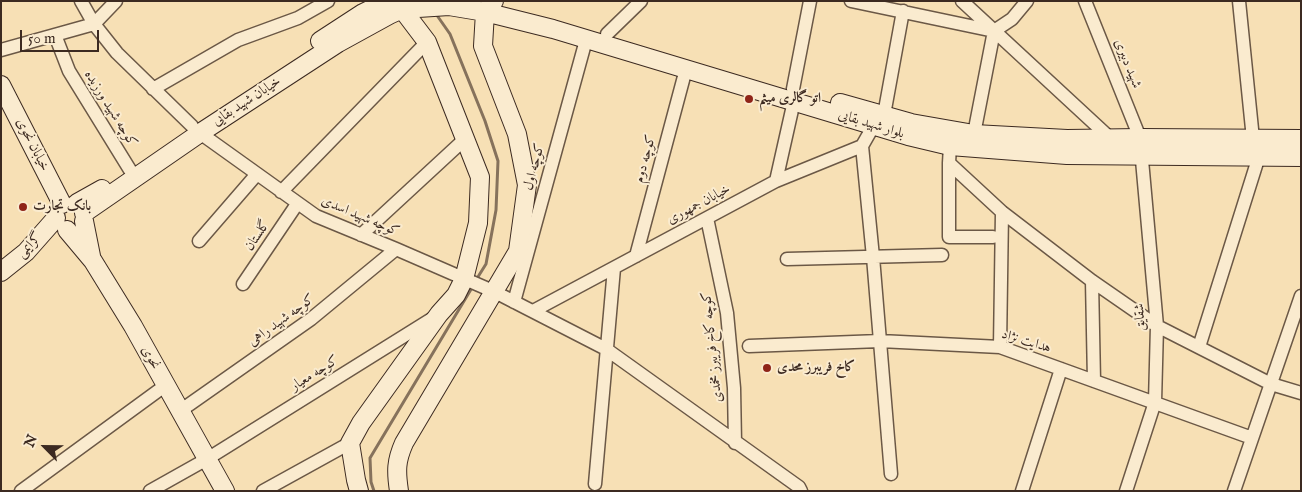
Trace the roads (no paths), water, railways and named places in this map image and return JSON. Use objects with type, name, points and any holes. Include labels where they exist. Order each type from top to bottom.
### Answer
[{"type":"main road","name":"بلوار شهید بقایی","points":[[490,4],[586,40],[686,69],[793,95]]},
{"type":"main road","name":"بلوار شهید بقایی","points":[[402,5],[455,7],[490,4],[607,34],[793,95],[879,120],[950,146],[1067,155],[1301,157]]},
{"type":"main road","points":[[399,491],[397,460],[404,443],[518,251],[527,185],[517,134],[483,46],[490,4]]},
{"type":"main road","points":[[360,491],[356,480],[350,443],[361,423],[439,314],[466,280],[478,223],[480,177],[427,42],[402,5]]},
{"type":"main road","name":"خیابان شهید بقایی","points":[[71,217],[130,170],[402,5]]},
{"type":"main road","name":"خیابان نحوی","points":[[1,85],[71,217]]},
{"type":"main road","name":"بلوار شهید بقایی","points":[[879,120],[911,123],[974,134],[1067,139],[1301,139]]},
{"type":"main road","name":"خیابان شهید بقایی","points":[[71,217],[196,129]]},
{"type":"main road","name":"گرایمی","points":[[1,272],[71,217]]},
{"type":"main road","name":"نحوی","points":[[71,217],[93,261],[133,326],[225,491]]},
{"type":"street","name":"کوچه شهید اسدی","points":[[81,1],[94,24],[116,54],[196,129],[297,204],[316,216],[396,248],[495,292],[606,348],[801,491]]},
{"type":"street","points":[[1,50],[94,24],[116,1]]},
{"type":"street","points":[[153,88],[238,40],[298,18],[328,1]]},
{"type":"street","points":[[607,34],[640,1]]},
{"type":"street","points":[[776,182],[810,1]]},
{"type":"street","points":[[851,1],[994,31]]},
{"type":"street","points":[[962,1],[1110,138]]},
{"type":"street","points":[[974,134],[994,31],[1012,19],[1027,1]]},
{"type":"street","name":"شهید دبیری","points":[[1085,1],[1140,138]]},
{"type":"street","points":[[1240,1],[1253,138]]},
{"type":"street","points":[[891,474],[862,146],[879,120],[903,11]]},
{"type":"street","name":"کوچه شهید ورزیده","points":[[55,35],[70,71],[130,170]]},
{"type":"street","name":"کوچه اول","points":[[514,302],[586,40]]},
{"type":"street","points":[[281,192],[427,42]]},
{"type":"street","name":"کوچه دوم","points":[[636,256],[686,69]]},
{"type":"street","points":[[362,235],[466,138]]},
{"type":"street","name":"شقایق","points":[[1126,491],[1155,402],[1157,326],[1140,138]]},
{"type":"street","name":"خیابان جمهوری","points":[[533,311],[776,182],[862,146]]},
{"type":"street","points":[[950,146],[949,237],[993,237]]},
{"type":"street","points":[[1199,347],[1258,156]]},
{"type":"street","points":[[949,163],[1002,212],[1092,281],[1157,326],[1271,384],[1301,393]]},
{"type":"street","points":[[200,240],[257,174]]},
{"type":"street","name":"گلستان","points":[[242,284],[297,204]]},
{"type":"street","points":[[1000,347],[1002,212]]},
{"type":"street","name":"کوچه کاخ فریبرز مخمدی","points":[[707,218],[727,313],[734,388],[736,443]]},
{"type":"street","name":"کوچه شهید راهی","points":[[180,411],[311,319],[396,248]]},
{"type":"street","points":[[787,259],[942,255]]},
{"type":"street","points":[[595,484],[614,268]]},
{"type":"street","points":[[1092,281],[1094,381]]},
{"type":"street","points":[[1234,491],[1301,296]]},
{"type":"street","name":"کوچه معیار","points":[[150,491],[207,459],[439,314]]},
{"type":"street","name":"هدایت نژاد","points":[[750,346],[880,341],[1000,347],[1252,438]]},
{"type":"street","points":[[1022,491],[1061,369]]},
{"type":"street","points":[[21,491],[166,385]]},
{"type":"street","points":[[263,491],[350,443]]},
{"type":"waterway","points":[[436,14],[450,34],[485,121],[498,161],[496,210],[486,264],[476,280]]},
{"type":"waterway","points":[[374,491],[371,482],[370,458],[473,286]]},
{"type":"place","name":"اتو گالری میثم","points":[[749,99]]},
{"type":"place","name":"بانک تجارت","points":[[23,207]]},
{"type":"place","name":"کاخ فریبرز محدی","points":[[767,368]]}]
